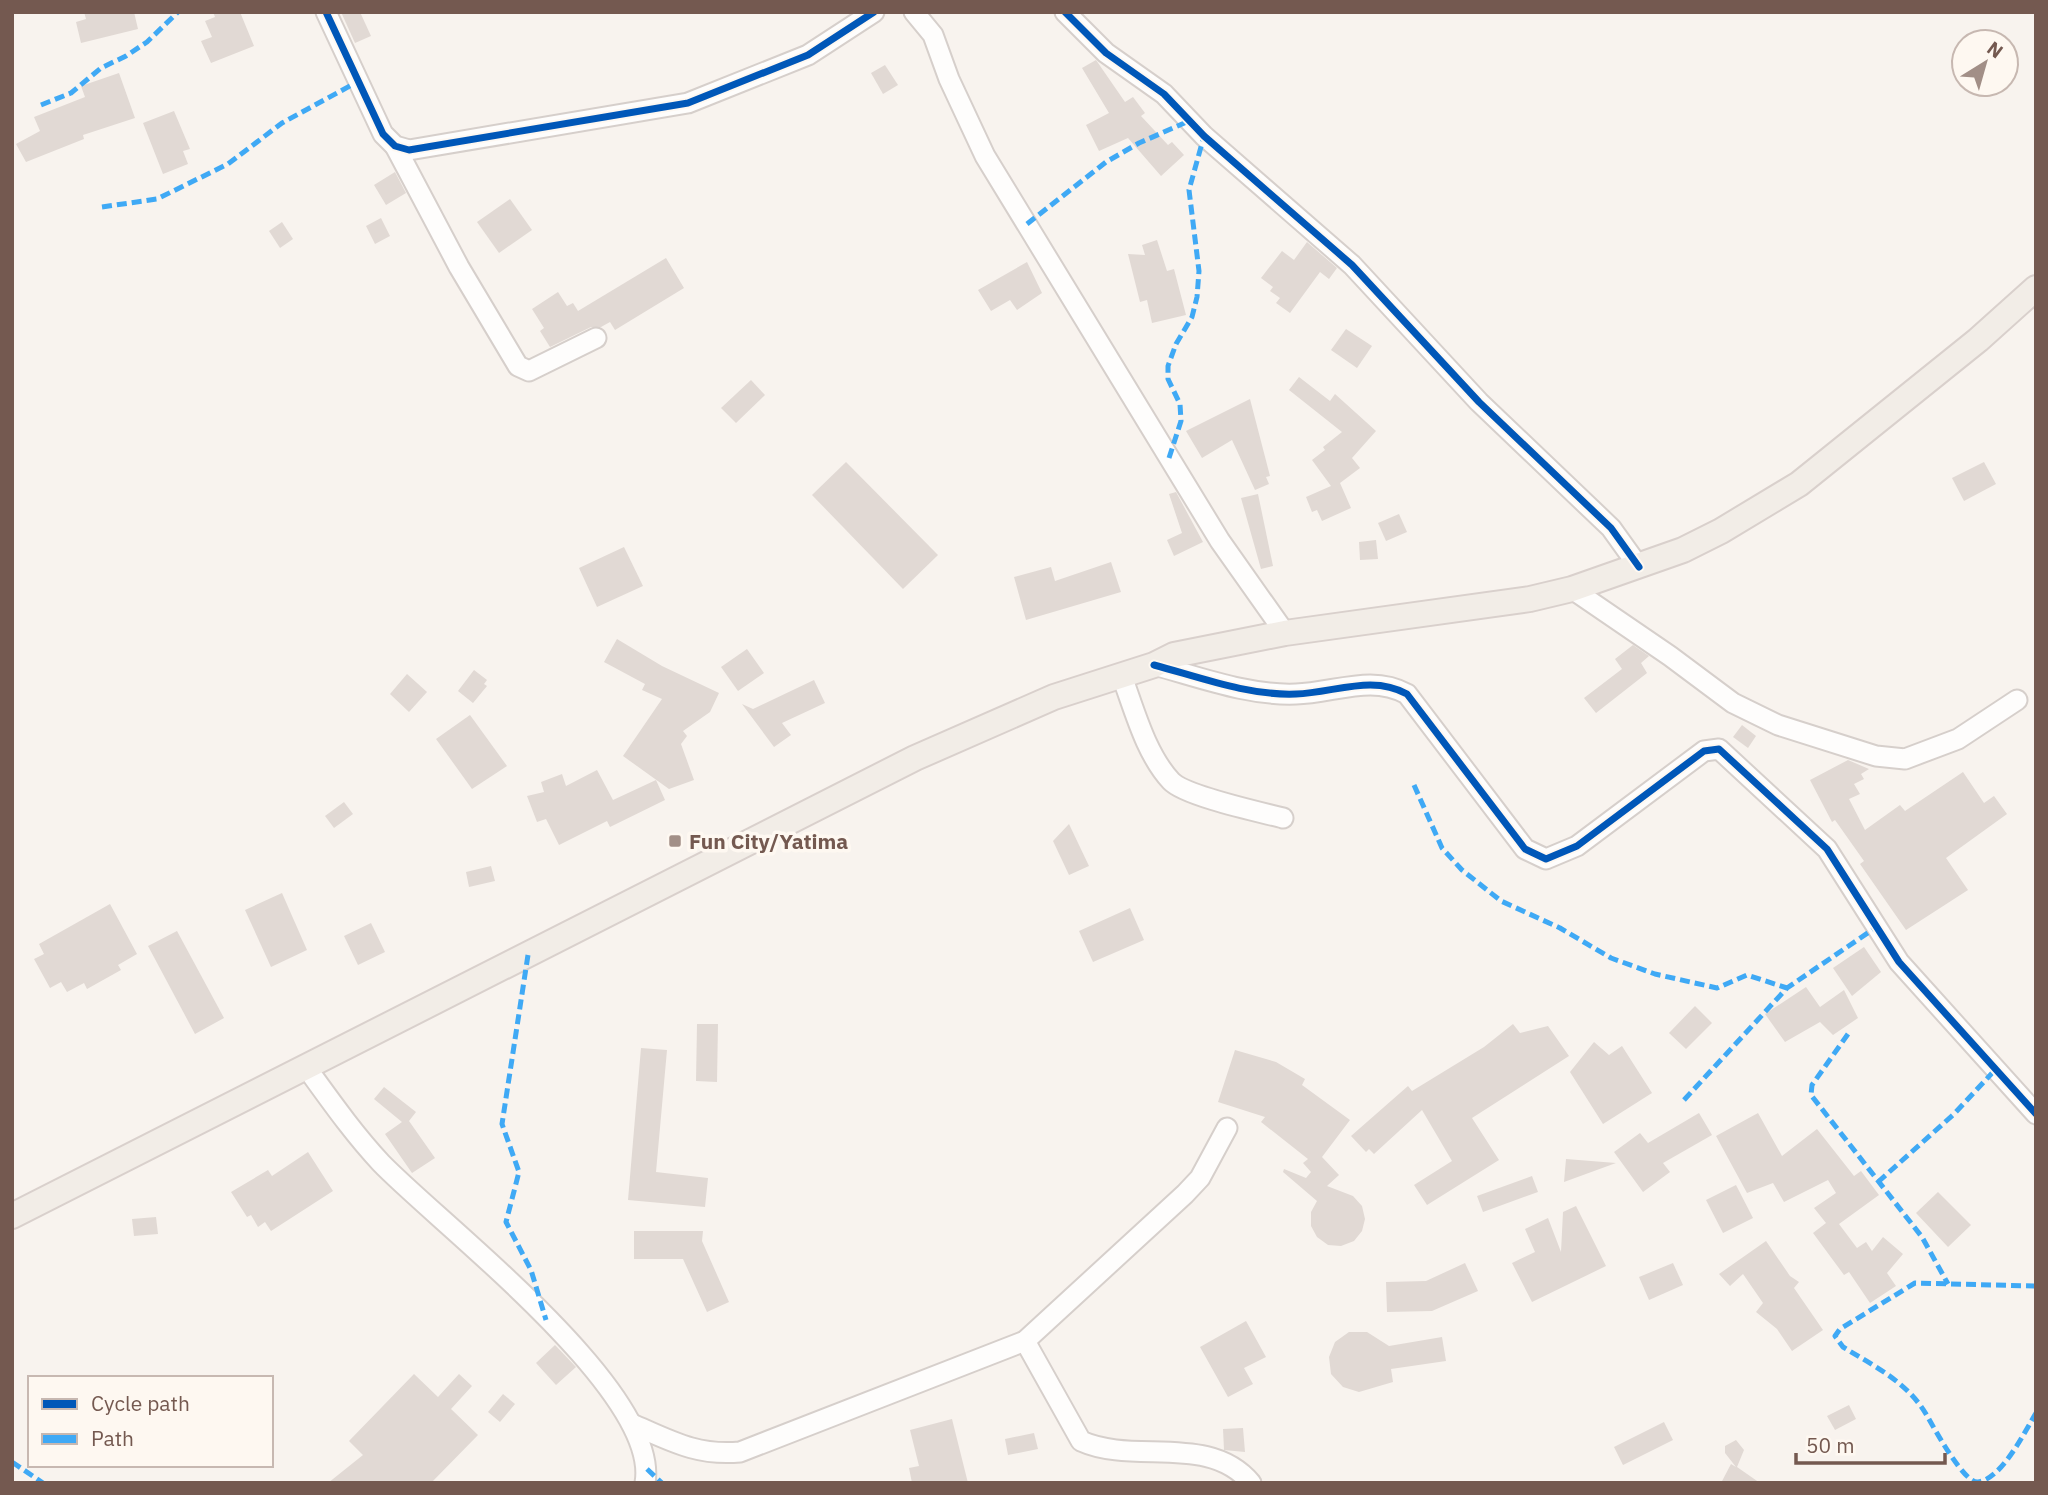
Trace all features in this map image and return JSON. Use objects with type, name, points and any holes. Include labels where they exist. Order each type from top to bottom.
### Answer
[{"type":"main road","points":[[12,1216],[915,758],[1054,697],[1154,665],[1174,655],[1285,633],[1530,599],[1572,589],[1639,567],[1721,531],[1799,484],[1978,340],[2036,288]]},
{"type":"street","points":[[326,12],[383,134],[395,146],[459,267],[518,366],[529,371],[596,338]]},
{"type":"street","points":[[395,146],[409,150],[688,103],[808,55],[874,12]]},
{"type":"street","points":[[914,12],[933,35],[985,156],[1220,541],[1285,633]]},
{"type":"street","points":[[1065,12],[1106,53],[1164,94],[1204,136],[1352,265],[1479,402],[1611,528],[1639,567]]},
{"type":"street","points":[[1572,589],[1670,656],[1733,704],[1778,725],[1876,756],[1905,758],[1958,739],[2017,700]]},
{"type":"street","points":[[1154,665],[1267,692],[1295,694],[1379,683],[1397,688],[1407,694],[1525,849],[1546,859],[1577,845],[1704,751],[1719,749],[1827,849],[1899,962],[2036,1114]]},
{"type":"street","points":[[1121,674],[1145,738],[1172,782],[1223,802],[1283,818]]},
{"type":"street","points":[[306,1067],[345,1121],[382,1164],[517,1289],[585,1360],[632,1424],[647,1469],[645,1483]]},
{"type":"street","points":[[632,1424],[693,1451],[715,1454],[740,1452],[1025,1341],[1185,1194],[1200,1178],[1227,1128]]},
{"type":"street","points":[[1025,1341],[1073,1432],[1081,1441],[1124,1451],[1197,1455],[1235,1468],[1251,1483]]},
{"type":"building","points":[[84,12],[134,12],[138,29],[81,43],[76,22],[86,19]]},
{"type":"building","points":[[213,12],[240,12],[254,46],[211,63],[201,41],[212,37],[205,21],[215,17]]},
{"type":"building","points":[[341,12],[360,12],[371,36],[355,43]]},
{"type":"building","points":[[1096,60],[1125,102],[1133,97],[1145,113],[1141,116],[1168,145],[1172,142],[1184,155],[1161,176],[1128,138],[1099,151],[1086,125],[1109,113],[1082,68]]},
{"type":"building","points":[[885,65],[898,85],[883,94],[871,73]]},
{"type":"building","points":[[119,73],[135,118],[83,135],[84,139],[26,162],[16,144],[40,131],[34,117],[85,97],[81,86]]},
{"type":"building","points":[[174,111],[190,149],[183,151],[188,164],[163,174],[143,123]]},
{"type":"building","points":[[395,172],[406,193],[386,205],[374,185]]},
{"type":"building","points":[[510,199],[532,230],[499,253],[477,222]]},
{"type":"building","points":[[381,218],[390,236],[375,244],[366,226]]},
{"type":"building","points":[[282,222],[293,239],[280,248],[269,231]]},
{"type":"building","points":[[1157,240],[1167,271],[1174,269],[1186,315],[1152,323],[1147,300],[1140,302],[1128,254],[1145,255],[1142,245]]},
{"type":"building","points":[[1307,242],[1337,268],[1329,279],[1320,272],[1290,313],[1276,303],[1280,298],[1270,291],[1273,287],[1261,278],[1282,251],[1294,260]]},
{"type":"building","points":[[666,258],[684,288],[615,330],[610,322],[601,327],[591,327],[550,347],[540,331],[544,328],[532,309],[558,292],[567,306],[573,303],[578,311]]},
{"type":"building","points":[[1027,262],[1042,293],[1017,310],[1010,300],[991,311],[978,290]]},
{"type":"building","points":[[1346,329],[1372,346],[1357,368],[1331,350]]},
{"type":"building","points":[[1299,377],[1330,401],[1335,394],[1376,431],[1352,458],[1360,468],[1340,483],[1351,508],[1322,521],[1317,510],[1312,512],[1306,497],[1331,486],[1312,460],[1342,432],[1289,390]]},
{"type":"building","points":[[751,380],[765,395],[736,423],[721,408]]},
{"type":"building","points":[[1250,399],[1270,476],[1266,477],[1269,484],[1255,490],[1232,440],[1202,458],[1186,431]]},
{"type":"building","points":[[846,462],[938,555],[903,589],[812,495]]},
{"type":"building","points":[[1984,462],[1996,484],[1964,501],[1952,478]]},
{"type":"building","points":[[1176,492],[1203,542],[1174,556],[1167,540],[1182,533],[1169,494]]},
{"type":"building","points":[[1258,494],[1273,566],[1261,569],[1241,498]]},
{"type":"building","points":[[1399,514],[1407,532],[1386,541],[1378,523]]},
{"type":"building","points":[[1376,540],[1378,559],[1360,560],[1359,542]]},
{"type":"building","points":[[624,547],[643,586],[597,607],[579,568]]},
{"type":"building","points":[[1111,562],[1121,592],[1026,620],[1014,577],[1051,567],[1055,581]]},
{"type":"building","points":[[617,639],[662,666],[719,693],[710,712],[683,731],[687,736],[681,744],[694,780],[669,789],[623,756],[662,699],[642,690],[645,684],[604,662]]},
{"type":"building","points":[[1633,645],[1649,656],[1641,663],[1647,673],[1596,713],[1584,698],[1622,669],[1615,659]]},
{"type":"building","points":[[747,649],[764,673],[738,691],[721,667]]},
{"type":"building","points":[[474,670],[487,680],[484,684],[487,686],[473,703],[458,691]]},
{"type":"building","points":[[407,674],[427,692],[409,712],[390,694]]},
{"type":"building","points":[[814,680],[825,703],[782,723],[791,735],[774,747],[742,704],[753,709]]},
{"type":"building","points":[[470,715],[507,766],[472,789],[436,739]]},
{"type":"building","points":[[1742,725],[1756,736],[1748,748],[1733,737]]},
{"type":"building","points":[[1848,760],[1869,769],[1861,774],[1864,779],[1854,784],[1860,794],[1849,799],[1865,830],[1900,805],[1905,811],[1963,772],[1984,803],[1994,796],[2007,814],[1946,858],[1968,890],[1906,930],[1860,864],[1864,861],[1835,820],[1832,822],[1810,780]]},
{"type":"building","points":[[597,770],[613,800],[656,780],[665,800],[610,827],[607,821],[559,845],[546,819],[537,822],[527,796],[544,792],[541,782],[562,774],[566,786]]},
{"type":"building","points":[[344,802],[353,814],[334,828],[325,816]]},
{"type":"building","points":[[1069,824],[1089,866],[1069,875],[1053,841]]},
{"type":"building","points":[[491,866],[495,881],[469,887],[466,872]]},
{"type":"building","points":[[282,893],[307,950],[271,967],[245,910]]},
{"type":"building","points":[[110,904],[137,954],[118,965],[121,970],[87,989],[84,983],[67,992],[61,982],[50,988],[34,959],[44,954],[39,944]]},
{"type":"building","points":[[1130,908],[1144,940],[1093,962],[1079,931]]},
{"type":"building","points":[[371,923],[385,952],[358,965],[344,936]]},
{"type":"building","points":[[177,931],[224,1018],[195,1034],[148,946]]},
{"type":"building","points":[[1864,947],[1881,972],[1852,996],[1833,968]]},
{"type":"building","points":[[1806,987],[1820,1007],[1844,990],[1858,1018],[1833,1035],[1820,1022],[1785,1042],[1765,1014]]},
{"type":"building","points":[[1695,1006],[1712,1023],[1686,1049],[1669,1033]]},
{"type":"building","points":[[697,1024],[718,1024],[717,1082],[696,1081]]},
{"type":"building","points":[[1513,1024],[1520,1033],[1548,1026],[1569,1056],[1472,1118],[1499,1160],[1427,1205],[1414,1185],[1452,1161],[1422,1110],[1374,1154],[1369,1149],[1366,1152],[1351,1136],[1408,1086],[1412,1091],[1484,1047]]},
{"type":"building","points":[[1594,1042],[1609,1055],[1622,1046],[1652,1093],[1603,1124],[1570,1072]]},
{"type":"building","points":[[641,1048],[667,1050],[656,1172],[708,1178],[705,1207],[628,1200]]},
{"type":"building","points":[[1235,1050],[1276,1062],[1305,1079],[1302,1085],[1350,1120],[1322,1157],[1339,1175],[1327,1186],[1353,1196],[1362,1206],[1365,1219],[1362,1231],[1354,1241],[1341,1246],[1328,1245],[1317,1237],[1311,1226],[1311,1212],[1317,1201],[1283,1172],[1284,1169],[1306,1178],[1311,1172],[1303,1163],[1308,1159],[1261,1122],[1265,1117],[1218,1102]]},
{"type":"building","points":[[384,1087],[416,1112],[409,1121],[435,1158],[412,1173],[385,1134],[402,1122],[374,1099]]},
{"type":"building","points":[[1699,1113],[1712,1135],[1663,1163],[1670,1172],[1643,1192],[1614,1152],[1640,1133],[1648,1143]]},
{"type":"building","points":[[1758,1113],[1782,1156],[1817,1129],[1854,1176],[1861,1171],[1879,1195],[1839,1224],[1857,1248],[1866,1242],[1872,1251],[1883,1237],[1903,1254],[1887,1273],[1896,1286],[1870,1303],[1849,1272],[1844,1275],[1813,1233],[1826,1223],[1814,1208],[1836,1193],[1828,1180],[1784,1202],[1773,1183],[1747,1193],[1716,1136]]},
{"type":"building","points":[[308,1152],[333,1191],[271,1231],[265,1222],[258,1227],[251,1215],[247,1217],[231,1192],[268,1170],[272,1176]]},
{"type":"building","points":[[1566,1159],[1616,1163],[1564,1182]]},
{"type":"building","points":[[1532,1176],[1538,1192],[1483,1212],[1477,1196]]},
{"type":"building","points":[[1736,1185],[1753,1218],[1723,1233],[1706,1200]]},
{"type":"building","points":[[1938,1192],[1971,1225],[1948,1247],[1916,1213]]},
{"type":"building","points":[[1576,1206],[1606,1266],[1532,1302],[1512,1263],[1535,1252],[1525,1229],[1548,1218],[1561,1252],[1563,1212]]},
{"type":"building","points":[[156,1217],[158,1234],[134,1236],[132,1219]]},
{"type":"building","points":[[634,1231],[703,1231],[702,1241],[729,1302],[707,1312],[683,1259],[634,1259]]},
{"type":"building","points":[[1766,1241],[1790,1276],[1799,1282],[1794,1288],[1823,1330],[1792,1351],[1777,1329],[1756,1312],[1763,1303],[1743,1274],[1730,1286],[1719,1274]]},
{"type":"building","points":[[1465,1263],[1478,1291],[1432,1311],[1387,1312],[1386,1282],[1426,1281]]},
{"type":"building","points":[[1673,1263],[1683,1285],[1649,1300],[1639,1277]]},
{"type":"building","points":[[1246,1321],[1266,1357],[1244,1368],[1253,1384],[1228,1397],[1200,1347]]},
{"type":"building","points":[[1349,1332],[1367,1332],[1389,1346],[1442,1337],[1446,1361],[1391,1369],[1393,1382],[1359,1392],[1343,1387],[1331,1374],[1329,1357],[1335,1342]]},
{"type":"building","points":[[555,1345],[576,1367],[556,1385],[536,1363]]},
{"type":"building","points":[[414,1374],[438,1397],[459,1374],[472,1386],[451,1409],[478,1435],[431,1483],[328,1483],[363,1455],[349,1441]]},
{"type":"building","points":[[503,1394],[515,1404],[500,1422],[488,1412]]},
{"type":"building","points":[[1849,1405],[1856,1419],[1835,1430],[1827,1416]]},
{"type":"building","points":[[952,1419],[968,1483],[912,1483],[909,1468],[919,1466],[910,1430]]},
{"type":"building","points":[[1664,1422],[1673,1440],[1623,1465],[1614,1447]]},
{"type":"building","points":[[1243,1428],[1245,1452],[1224,1450],[1223,1429]]},
{"type":"building","points":[[1034,1433],[1038,1449],[1008,1455],[1005,1439]]},
{"type":"building","points":[[1736,1440],[1744,1450],[1737,1467],[1760,1483],[1721,1483],[1731,1464],[1736,1467],[1725,1453],[1725,1446]]},
{"type":"marked path","points":[[41,105],[71,93],[101,68],[147,42],[178,12]]},
{"type":"marked path","points":[[102,207],[157,199],[228,164],[282,123],[359,81]]},
{"type":"marked path","points":[[1027,224],[1106,162],[1139,143],[1189,121]]},
{"type":"marked path","points":[[1169,458],[1181,421],[1180,404],[1168,379],[1168,366],[1176,344],[1192,317],[1197,297],[1199,271],[1189,190],[1204,136]]},
{"type":"marked path","points":[[1414,785],[1442,848],[1462,870],[1501,901],[1560,928],[1611,958],[1655,974],[1717,988],[1747,975],[1787,988]]},
{"type":"marked path","points":[[1684,1100],[1787,988],[1875,928]]},
{"type":"marked path","points":[[528,955],[502,1124],[519,1172],[506,1222],[531,1270],[546,1320]]},
{"type":"marked path","points":[[1848,1034],[1812,1085],[1811,1095],[1922,1237],[1948,1284]]},
{"type":"marked path","points":[[1878,1182],[1954,1114],[1994,1071]]},
{"type":"marked path","points":[[2036,1286],[1915,1283],[1840,1329],[1835,1336],[1843,1347],[1889,1376],[1909,1393],[1926,1414],[1957,1465],[1972,1480],[1978,1482],[1987,1479],[2004,1464],[2036,1413]]},
{"type":"marked path","points":[[12,1462],[43,1483]]},
{"type":"marked path","points":[[647,1469],[662,1483]]},
{"type":"cycle path","points":[[326,12],[383,134],[395,146],[409,150],[688,103],[808,55],[874,12]]},
{"type":"cycle path","points":[[1065,12],[1106,53],[1164,94],[1204,136],[1352,265],[1479,402],[1611,528],[1639,567]]},
{"type":"cycle path","points":[[1154,665],[1224,685],[1260,692],[1296,694],[1380,685],[1407,694],[1525,849],[1546,859],[1577,846],[1704,751],[1719,749],[1827,849],[1899,962],[2036,1114]]},
{"type":"place","name":"Fun City/Yatima","points":[[675,841]]}]
